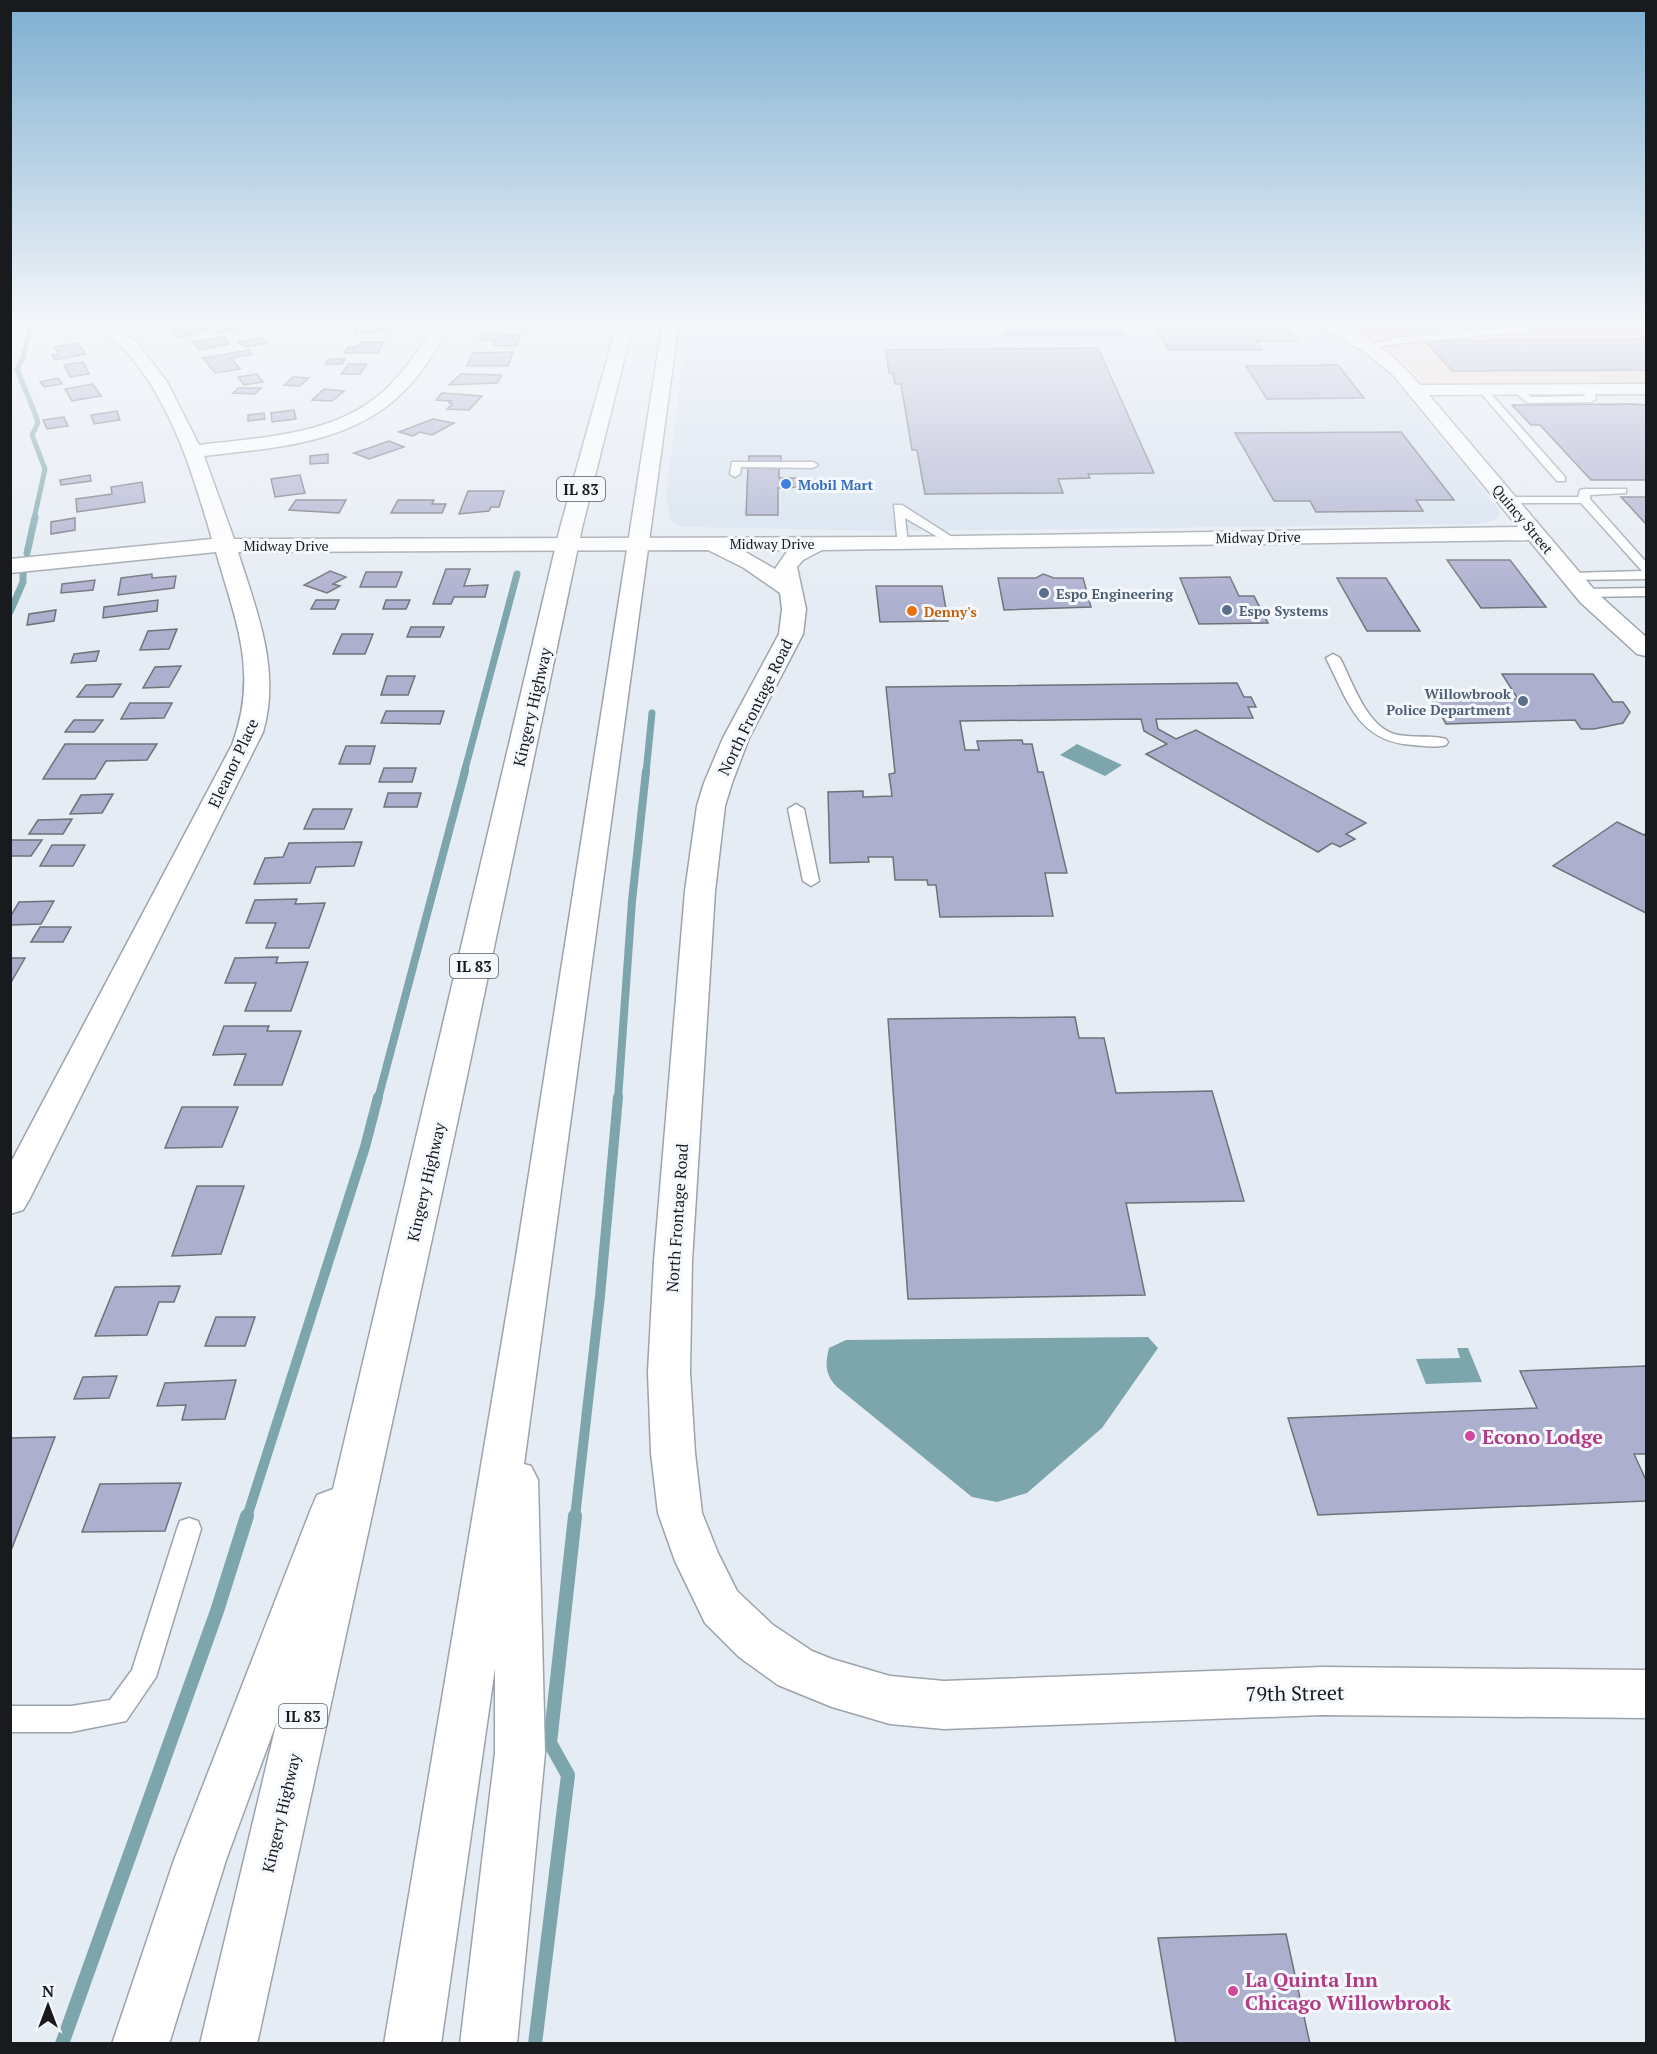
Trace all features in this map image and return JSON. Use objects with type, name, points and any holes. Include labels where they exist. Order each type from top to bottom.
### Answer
[{"type":"main road","name":"Eleanor Place","points":[[10,1200],[245,745],[255,719],[260,692],[260,670],[201,467],[192,452],[177,416]]},
{"type":"main road","points":[[192,452],[318,434],[361,416]]},
{"type":"main road","name":"Kingery Highway","points":[[228,2043],[599,416]]},
{"type":"main road","points":[[412,2043],[515,1386],[657,416]]},
{"type":"main road","name":"Quincy Street","points":[[1437,416],[1578,585],[1611,620],[1647,650]]},
{"type":"main road","name":"Midway Drive","points":[[10,566],[160,549],[224,545],[903,543],[1535,533]]},
{"type":"main road","points":[[709,543],[734,553],[789,589]]},
{"type":"main road","name":"North Frontage Road","points":[[819,543],[795,555],[786,567],[794,609],[791,634],[741,729],[718,783],[711,806],[700,891],[673,1261],[670,1361],[673,1452],[680,1513],[698,1561],[721,1607],[756,1641],[795,1668],[832,1683],[890,1700],[944,1705]]},
{"type":"main road","points":[[488,2043],[520,1754],[515,1386]]},
{"type":"main road","points":[[140,2043],[200,1860],[379,1389]]},
{"type":"main road","name":"79th Street","points":[[944,1705],[1322,1691],[1647,1694]]},
{"type":"lane","points":[[1505,416],[1560,479]]},
{"type":"lane","points":[[735,474],[736,464],[813,465]]},
{"type":"lane","points":[[1622,490],[1584,492],[1584,500],[1647,569]]},
{"type":"lane","points":[[1507,500],[1584,500]]},
{"type":"lane","points":[[903,543],[898,507],[954,542]]},
{"type":"lane","points":[[1578,585],[1647,575]]},
{"type":"lane","points":[[1578,585],[1647,592]]},
{"type":"lane","points":[[1333,658],[1371,725],[1381,734],[1401,740],[1441,742]]},
{"type":"lane","points":[[796,809],[810,881]]},
{"type":"lane","points":[[10,1719],[71,1719],[117,1712],[143,1677],[189,1529]]},
{"type":"shaded area","points":[[676,416],[1423,416],[1498,508],[1500,515],[1492,521],[1475,524],[880,531],[686,527],[675,524],[671,519],[666,496]]},
{"type":"water","points":[[1077,744],[1122,765],[1105,776],[1060,755]]},
{"type":"water","points":[[1148,1337],[1158,1348],[1102,1428],[1027,1493],[997,1502],[972,1497],[837,1387],[827,1369],[829,1348],[846,1340]]},
{"type":"water","points":[[1457,1348],[1468,1348],[1482,1382],[1426,1384],[1416,1359],[1460,1358]]},
{"type":"building","points":[[91,416],[119,416],[120,420],[94,424]]},
{"type":"building","points":[[248,416],[264,416],[265,419],[248,421]]},
{"type":"building","points":[[271,416],[295,416],[296,419],[272,422]]},
{"type":"building","points":[[906,416],[1128,416],[1154,473],[1088,474],[1090,478],[1058,479],[1063,493],[925,494],[917,450],[912,450]]},
{"type":"building","points":[[1522,416],[1646,416],[1646,480],[1591,480],[1540,425],[1531,425]]},
{"type":"building","points":[[64,417],[68,426],[47,429],[43,420]]},
{"type":"building","points":[[433,419],[454,423],[432,435],[420,432],[413,436],[399,432]]},
{"type":"building","points":[[1401,432],[1454,500],[1416,500],[1423,511],[1316,512],[1310,501],[1274,501],[1235,433]]},
{"type":"building","points":[[389,441],[404,447],[369,459],[354,453]]},
{"type":"building","points":[[328,454],[328,463],[310,464],[310,456]]},
{"type":"building","points":[[749,456],[781,456],[781,462],[749,463]]},
{"type":"building","points":[[748,466],[779,466],[779,478],[801,478],[801,487],[778,488],[778,515],[746,515]]},
{"type":"building","points":[[90,475],[91,481],[61,485],[60,480]]},
{"type":"building","points":[[300,475],[305,493],[275,497],[271,479]]},
{"type":"building","points":[[142,482],[145,502],[77,512],[76,499],[112,494],[111,487]]},
{"type":"building","points":[[468,491],[504,491],[499,507],[491,507],[489,511],[459,514]]},
{"type":"building","points":[[1621,497],[1646,497],[1646,524]]},
{"type":"building","points":[[296,500],[346,500],[339,513],[289,510]]},
{"type":"building","points":[[398,500],[434,500],[432,504],[446,504],[442,513],[391,513]]},
{"type":"building","points":[[75,518],[75,530],[51,534],[51,522]]},
{"type":"building","points":[[1447,560],[1510,560],[1546,607],[1481,608]]},
{"type":"building","points":[[446,569],[470,569],[464,586],[488,585],[485,597],[454,597],[451,604],[433,604]]},
{"type":"building","points":[[330,571],[346,577],[333,584],[340,586],[327,593],[304,585]]},
{"type":"building","points":[[366,572],[402,572],[396,587],[360,587]]},
{"type":"building","points":[[152,574],[152,578],[176,576],[174,588],[118,595],[121,578]]},
{"type":"building","name":"Espo Engineering","points":[[1043,574],[1054,578],[1083,578],[1091,607],[1004,610],[998,578],[1036,578]]},
{"type":"building","name":"Espo Systems","points":[[1230,577],[1239,596],[1254,596],[1268,623],[1199,624],[1180,578]]},
{"type":"building","points":[[1337,578],[1386,578],[1420,631],[1367,631]]},
{"type":"building","points":[[95,580],[93,590],[61,593],[62,584]]},
{"type":"building","name":"Denny's","points":[[876,586],[942,586],[948,621],[880,622]]},
{"type":"building","points":[[158,600],[157,611],[103,618],[104,607]]},
{"type":"building","points":[[316,600],[339,600],[335,609],[311,609]]},
{"type":"building","points":[[386,600],[410,600],[406,609],[383,609]]},
{"type":"building","points":[[56,610],[54,621],[27,625],[29,614]]},
{"type":"building","points":[[411,627],[444,627],[440,637],[407,637]]},
{"type":"building","points":[[177,629],[169,649],[140,650],[148,631]]},
{"type":"building","points":[[342,634],[373,634],[365,654],[333,654]]},
{"type":"building","points":[[99,651],[96,661],[71,663],[74,654]]},
{"type":"building","points":[[181,666],[169,687],[143,688],[155,667]]},
{"type":"building","name":"Willowbrook Police Department","points":[[1502,674],[1593,674],[1613,702],[1623,702],[1630,712],[1623,723],[1594,729],[1581,729],[1575,720],[1446,724],[1432,699],[1518,699]]},
{"type":"building","points":[[387,676],[415,676],[408,695],[381,695]]},
{"type":"building","points":[[1237,683],[1244,697],[1251,697],[1256,707],[1248,707],[1253,718],[1156,719],[1158,729],[1176,739],[1196,730],[1366,823],[1346,834],[1355,839],[1340,847],[1332,843],[1318,852],[1146,754],[1167,744],[1144,731],[1141,719],[960,721],[965,750],[979,750],[977,741],[1022,740],[1023,744],[1032,744],[1038,772],[1043,772],[1067,873],[1045,873],[1053,916],[940,917],[936,885],[928,885],[927,880],[895,880],[893,857],[868,857],[869,862],[830,863],[828,792],[863,791],[863,797],[892,796],[889,774],[895,773],[886,687]]},
{"type":"building","points":[[121,684],[113,697],[77,697],[86,685]]},
{"type":"building","points":[[130,703],[172,703],[164,718],[121,719]]},
{"type":"building","points":[[386,711],[444,711],[440,724],[381,723]]},
{"type":"building","points":[[74,720],[103,720],[94,732],[65,732]]},
{"type":"building","points":[[65,744],[157,744],[147,760],[106,761],[95,779],[43,779]]},
{"type":"building","points":[[346,746],[375,746],[370,764],[339,764]]},
{"type":"building","points":[[384,768],[416,768],[412,782],[379,782]]},
{"type":"building","points":[[388,793],[421,793],[417,807],[384,807]]},
{"type":"building","points":[[113,794],[102,813],[70,814],[81,795]]},
{"type":"building","points":[[313,809],[352,809],[344,829],[304,829]]},
{"type":"building","points":[[72,819],[63,834],[29,834],[38,820]]},
{"type":"building","points":[[1617,822],[1644,835],[1646,833],[1646,913],[1553,866]]},
{"type":"building","points":[[10,840],[42,840],[31,856],[10,856]]},
{"type":"building","points":[[362,842],[354,866],[316,867],[310,883],[254,884],[265,858],[283,857],[289,843]]},
{"type":"building","points":[[52,845],[85,845],[73,866],[40,866]]},
{"type":"building","points":[[297,899],[295,904],[325,903],[309,948],[266,948],[276,923],[246,923],[255,900]]},
{"type":"building","points":[[54,901],[41,924],[10,925],[10,917],[19,902]]},
{"type":"building","points":[[40,927],[71,927],[63,942],[31,942]]},
{"type":"building","points":[[278,957],[276,963],[308,962],[291,1011],[245,1011],[256,983],[225,983],[235,958]]},
{"type":"building","points":[[10,958],[25,958],[10,984]]},
{"type":"building","points":[[1075,1017],[1079,1038],[1104,1038],[1116,1093],[1212,1091],[1244,1201],[1126,1203],[1145,1295],[908,1299],[888,1019]]},
{"type":"building","points":[[224,1026],[269,1026],[267,1031],[301,1031],[282,1085],[234,1085],[246,1054],[213,1055]]},
{"type":"building","points":[[182,1107],[238,1107],[222,1147],[165,1148]]},
{"type":"building","points":[[197,1186],[244,1186],[221,1254],[172,1256]]},
{"type":"building","points":[[180,1286],[174,1302],[159,1302],[147,1335],[95,1336],[115,1287]]},
{"type":"building","points":[[216,1317],[255,1317],[245,1346],[205,1346]]},
{"type":"building","name":"Econo Lodge","points":[[1646,1366],[1646,1454],[1634,1454],[1646,1480],[1646,1501],[1318,1515],[1288,1418],[1537,1408],[1520,1371]]},
{"type":"building","points":[[117,1376],[109,1398],[74,1399],[83,1377]]},
{"type":"building","points":[[236,1380],[225,1419],[182,1420],[186,1405],[157,1406],[165,1383]]},
{"type":"building","points":[[55,1437],[10,1553],[10,1438]]},
{"type":"building","points":[[181,1483],[165,1531],[82,1532],[100,1484]]},
{"type":"building","name":"La Quinta Inn Chicago Willowbrook","points":[[1286,1934],[1310,2044],[1176,2044],[1158,1938]]},
{"type":"waterway","points":[[34,519],[45,469],[32,435],[38,423],[36,416]]},
{"type":"waterway","points":[[27,553],[35,517]]},
{"type":"waterway","points":[[10,612],[23,582],[23,574]]},
{"type":"waterway","points":[[464,773],[517,574]]},
{"type":"waterway","points":[[646,773],[652,713]]},
{"type":"waterway","points":[[378,1099],[465,771]]},
{"type":"waterway","points":[[618,1099],[632,901],[646,771]]},
{"type":"waterway","points":[[247,1517],[365,1147],[378,1097]]},
{"type":"waterway","points":[[575,1517],[600,1296],[618,1097]]},
{"type":"waterway","points":[[62,2044],[217,1611],[247,1516]]},
{"type":"waterway","points":[[535,2044],[568,1775],[550,1743],[575,1516]]},
{"type":"place","name":"Mobil Mart","points":[[786,484]]},
{"type":"place","name":"Espo Engineering","points":[[1044,593]]},
{"type":"place","name":"Espo Systems","points":[[1227,610]]},
{"type":"place","name":"Denny's","points":[[912,611]]},
{"type":"place","name":"Willowbrook Police Department","points":[[1523,701]]},
{"type":"place","name":"Econo Lodge","points":[[1470,1436]]},
{"type":"place","name":"La Quinta Inn Chicago Willowbrook","points":[[1233,1991]]}]
